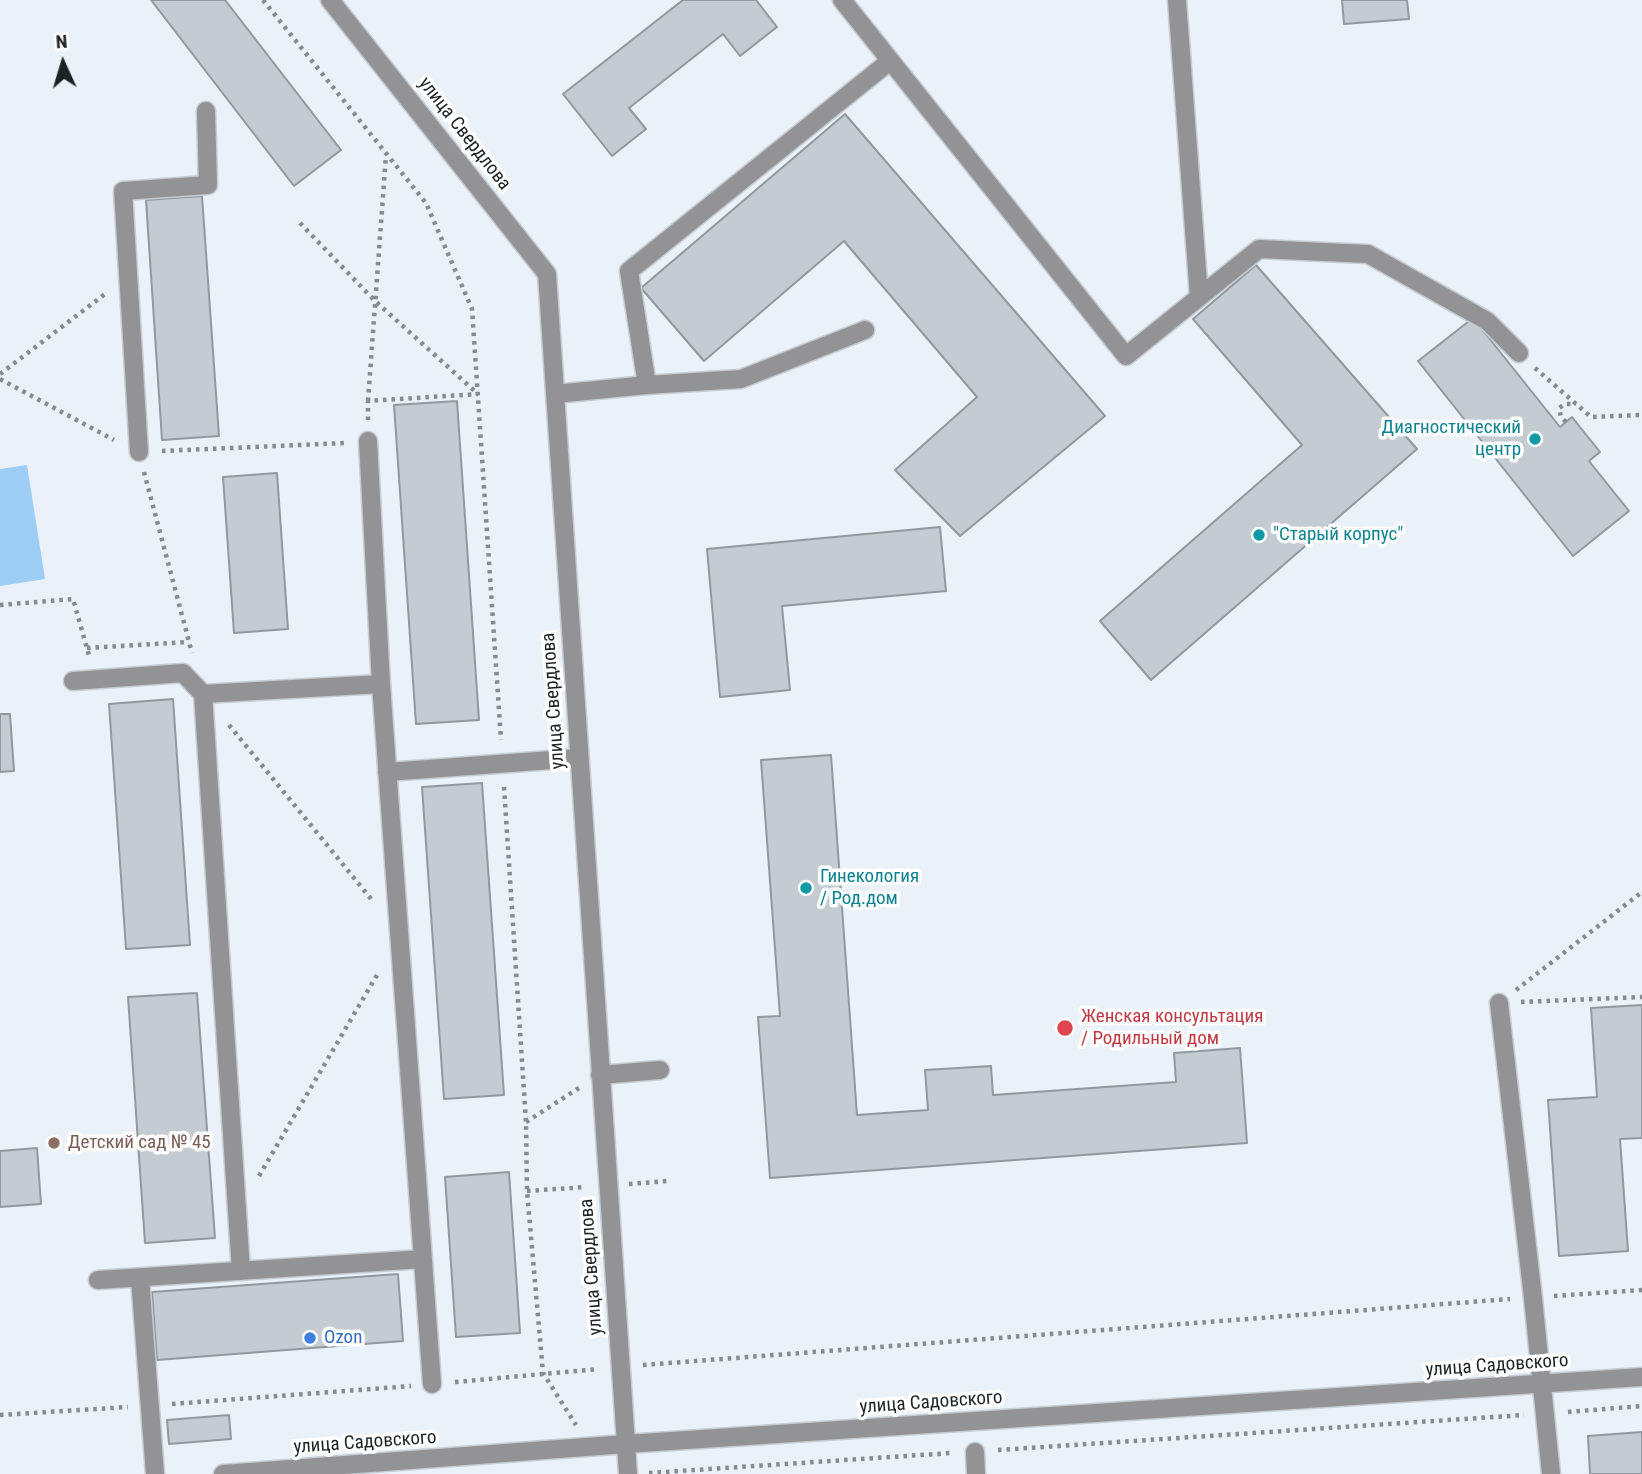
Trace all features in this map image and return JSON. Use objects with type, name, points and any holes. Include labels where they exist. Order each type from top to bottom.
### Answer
[{"type":"street","name":"улица Свердлова","points":[[331,0],[547,274],[628,1474]]},
{"type":"street","points":[[842,0],[1126,356],[1259,249],[1368,254],[1487,321],[1519,353]]},
{"type":"street","points":[[1177,0],[1199,298]]},
{"type":"street","points":[[647,385],[629,271],[890,61]]},
{"type":"street","points":[[139,452],[123,191],[208,185],[206,111]]},
{"type":"street","points":[[555,394],[741,379],[865,330]]},
{"type":"street","points":[[368,442],[381,684],[432,1384]]},
{"type":"street","points":[[73,681],[183,673],[203,694],[241,1271]]},
{"type":"street","points":[[203,694],[381,684]]},
{"type":"street","points":[[387,772],[579,758]]},
{"type":"street","points":[[1499,1003],[1550,1474]]},
{"type":"street","points":[[600,1075],[660,1070]]},
{"type":"street","points":[[98,1280],[423,1259]]},
{"type":"street","points":[[140,1278],[155,1474]]},
{"type":"street","name":"улица Садовского","points":[[223,1474],[350,1469],[626,1444],[1642,1377]]},
{"type":"street","points":[[975,1452],[976,1474]]},
{"type":"path","points":[[263,0],[426,203],[472,309],[526,1122],[527,1191],[543,1373],[590,1448]]},
{"type":"path","points":[[0,379],[139,452],[368,442],[374,300],[386,154]]},
{"type":"path","points":[[300,223],[374,300],[478,394]]},
{"type":"path","points":[[0,374],[128,276]]},
{"type":"path","points":[[1519,353],[1591,417],[1642,415]]},
{"type":"path","points":[[368,401],[478,394]]},
{"type":"path","points":[[1566,422],[1561,417],[1559,408],[1565,404],[1577,404]]},
{"type":"path","points":[[139,452],[193,655]]},
{"type":"path","points":[[0,605],[73,599],[96,679]]},
{"type":"path","points":[[87,648],[189,642]]},
{"type":"path","points":[[203,694],[375,904]]},
{"type":"path","points":[[1499,1003],[1642,892]]},
{"type":"path","points":[[258,1178],[380,970]]},
{"type":"path","points":[[1499,1003],[1642,997]]},
{"type":"path","points":[[526,1122],[600,1075]]},
{"type":"path","points":[[0,1415],[1642,1290]]},
{"type":"path","points":[[641,1474],[1642,1406]]},
{"type":"shaded area","points":[[27,465],[45,579],[0,586],[0,469]]},
{"type":"building","points":[[151,0],[225,0],[341,150],[294,186]]},
{"type":"building","points":[[683,0],[756,0],[777,27],[740,56],[723,34],[629,108],[646,129],[612,156],[563,94]]},
{"type":"building","points":[[1342,0],[1407,0],[1409,19],[1344,24]]},
{"type":"building","points":[[845,114],[1105,416],[960,536],[895,470],[977,397],[844,241],[704,361],[641,288]]},
{"type":"building","points":[[202,196],[219,436],[162,440],[146,200]]},
{"type":"building","name":"\"Старый корпус\"","points":[[1256,265],[1417,449],[1151,680],[1100,621],[1302,445],[1193,319]]},
{"type":"building","name":"Диагностический центр","points":[[1473,318],[1560,427],[1572,417],[1600,452],[1589,461],[1629,511],[1573,556],[1418,361]]},
{"type":"building","points":[[457,401],[479,720],[416,724],[394,405]]},
{"type":"building","points":[[277,473],[288,629],[234,633],[223,477]]},
{"type":"building","points":[[940,527],[946,591],[782,606],[790,690],[720,697],[707,549]]},
{"type":"building","points":[[173,699],[190,945],[126,949],[109,704]]},
{"type":"building","points":[[0,714],[10,714],[14,771],[0,772]]},
{"type":"building","name":"Гинекология / Род.дом","points":[[831,755],[857,1115],[928,1110],[925,1070],[991,1066],[993,1095],[1176,1082],[1174,1053],[1240,1048],[1247,1143],[770,1178],[758,1017],[780,1016],[761,760]]},
{"type":"building","points":[[482,783],[504,1095],[444,1099],[422,787]]},
{"type":"building","points":[[197,993],[215,1238],[145,1243],[128,997]]},
{"type":"building","points":[[1642,1005],[1642,1138],[1620,1139],[1628,1251],[1559,1256],[1548,1100],[1597,1097],[1591,1008]]},
{"type":"building","points":[[37,1148],[41,1204],[0,1207],[0,1151]]},
{"type":"building","points":[[509,1172],[520,1333],[456,1337],[445,1177]]},
{"type":"building","points":[[398,1274],[403,1341],[157,1360],[152,1292]]},
{"type":"building","points":[[229,1415],[231,1439],[169,1444],[167,1420]]},
{"type":"building","points":[[1642,1432],[1642,1474],[1590,1474],[1588,1436]]},
{"type":"place","name":"Диагностический центр","points":[[1535,439]]},
{"type":"place","name":"\"Старый корпус\"","points":[[1259,535]]},
{"type":"place","name":"Гинекология / Род.дом","points":[[806,888]]},
{"type":"place","name":"Женская консультация / Родильный дом","points":[[1065,1028]]},
{"type":"place","name":"Детский сад № 45","points":[[54,1143]]},
{"type":"place","name":"Ozon","points":[[310,1338]]}]
